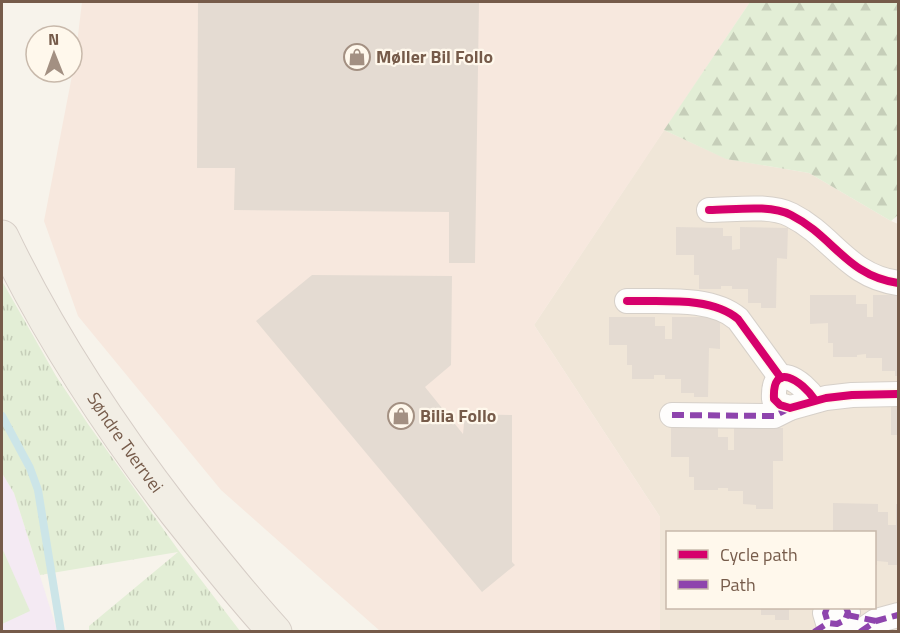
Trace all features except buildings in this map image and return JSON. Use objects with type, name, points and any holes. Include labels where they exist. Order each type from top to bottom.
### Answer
[{"type":"main road","name":"Søndre Tverrvei","points":[[2,237],[20,276],[62,350],[108,421],[202,545],[275,632]]},
{"type":"street","points":[[709,210],[775,209],[791,215],[867,275],[882,281],[898,283]]},
{"type":"street","points":[[627,301],[699,303],[729,312],[738,319],[781,378]]},
{"type":"street","points":[[790,408],[780,405],[774,399],[774,388],[781,378],[794,378],[799,381],[815,400]]},
{"type":"street","points":[[672,415],[774,417],[790,408],[815,400],[852,395],[898,394]]},
{"type":"shaded area","points":[[82,2],[750,2],[534,325],[660,517],[660,631],[380,631],[221,490],[78,316],[44,221],[70,84],[84,84],[84,24],[79,24]]},
{"type":"shaded area","points":[[664,130],[727,159],[809,173],[898,224],[898,631],[660,631],[660,517],[534,325]]},
{"type":"shaded area","points":[[2,473],[14,493],[56,631],[2,631]]},
{"type":"green space","points":[[750,2],[898,2],[898,215],[891,221],[809,173],[726,159],[664,130]]},
{"type":"green space","points":[[2,281],[56,376],[88,424],[179,551],[240,631],[89,631],[89,626],[178,552],[40,575],[14,493],[2,473]]},
{"type":"green space","points":[[2,548],[30,611],[2,624]]},
{"type":"waterway","points":[[2,416],[30,468],[38,490],[61,632]]},
{"type":"marked path","points":[[672,415],[774,416],[790,408]]},
{"type":"marked path","points":[[827,609],[825,613],[828,623],[837,624],[845,620],[848,612],[846,609]]},
{"type":"marked path","points":[[847,615],[876,621]]},
{"type":"marked path","points":[[860,632],[876,621],[898,615]]},
{"type":"marked path","points":[[814,632],[828,623]]},
{"type":"cycle path","points":[[709,210],[751,208],[773,210],[791,215],[806,224],[853,264],[880,279],[898,283]]},
{"type":"cycle path","points":[[627,301],[700,303],[727,312],[738,319],[781,378]]},
{"type":"cycle path","points":[[815,400],[796,381],[783,377],[778,380],[774,399],[780,405],[790,408],[826,398],[898,394]]},
{"type":"place","name":"Møller Bil Follo","points":[[357,57]]},
{"type":"place","name":"Bilia Follo","points":[[401,416]]}]
